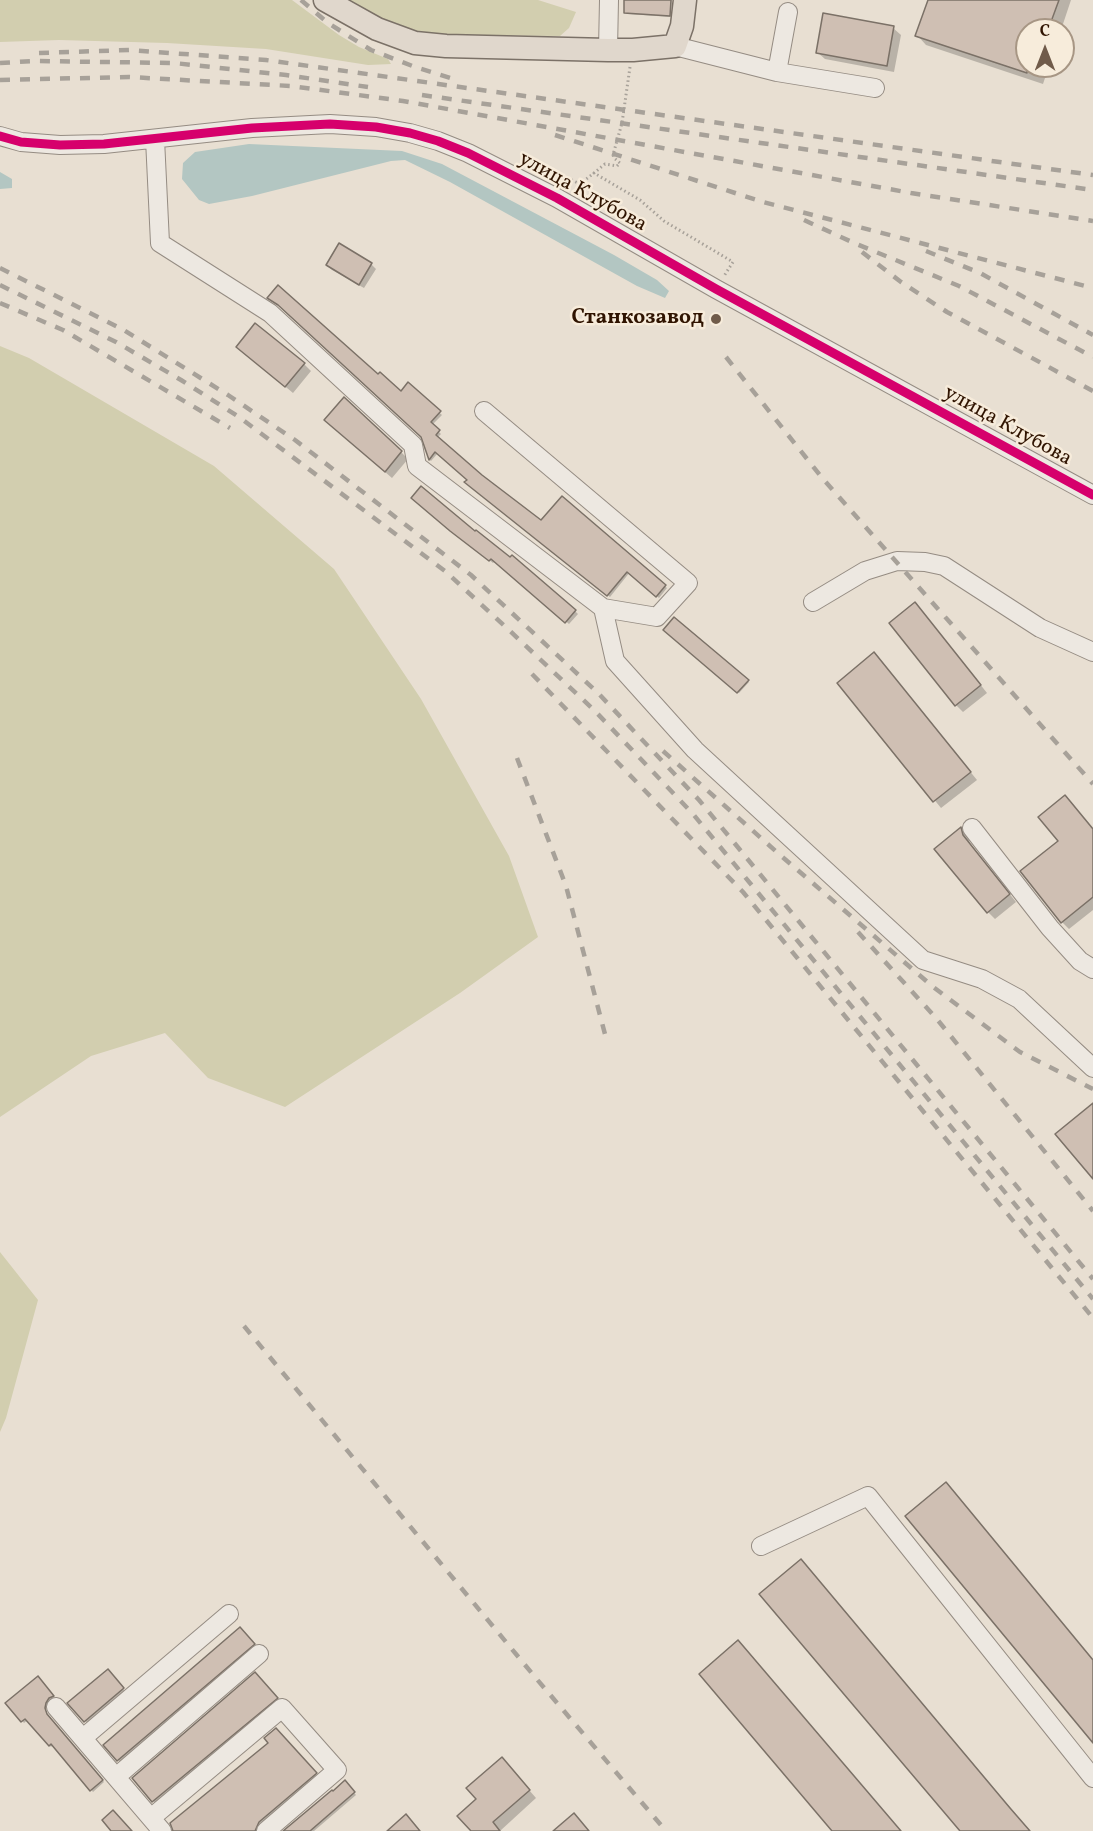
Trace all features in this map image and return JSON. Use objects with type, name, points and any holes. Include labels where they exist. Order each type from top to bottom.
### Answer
[{"type":"main road","points":[[326,0],[376,29],[415,43],[446,46],[608,50],[675,46],[682,26],[685,0]]},
{"type":"street","points":[[608,50],[609,0]]},
{"type":"street","points":[[777,72],[788,12]]},
{"type":"street","points":[[675,46],[777,72],[875,88]]},
{"type":"street","name":"улица Клубова","points":[[0,135],[21,142],[60,145],[104,144],[252,128],[330,124],[376,127],[438,141],[468,153],[557,198],[717,289],[1093,495]]},
{"type":"street","points":[[155,138],[160,243],[270,313],[413,445],[417,466],[603,608],[657,617],[688,584],[484,411]]},
{"type":"street","points":[[813,602],[865,571],[897,561],[925,561],[944,566],[1040,628],[1093,652]]},
{"type":"street","points":[[603,608],[615,661],[695,750],[923,960],[982,979],[1019,999],[1093,1068]]},
{"type":"street","points":[[972,828],[1050,928],[1080,961],[1093,969]]},
{"type":"street","points":[[761,1546],[868,1496],[1093,1778]]},
{"type":"street","points":[[83,1738],[229,1614]]},
{"type":"street","points":[[116,1777],[259,1654]]},
{"type":"street","points":[[56,1707],[157,1824],[282,1708],[337,1770],[266,1831]]},
{"type":"path","points":[[559,174],[580,184],[605,164],[618,166],[620,163],[613,154],[622,123],[633,50]]},
{"type":"path","points":[[594,173],[640,200],[664,221],[733,262],[723,278]]},
{"type":"shaded area","points":[[0,0],[292,0],[339,35],[359,47],[388,59],[391,64],[368,65],[266,49],[167,43],[59,40],[0,42]]},
{"type":"shaded area","points":[[344,0],[538,0],[576,12],[569,28],[560,36],[441,35],[382,22]]},
{"type":"shaded area","points":[[249,144],[402,151],[442,164],[614,255],[657,280],[669,291],[665,298],[637,286],[450,182],[405,160],[391,161],[252,196],[209,204],[199,200],[182,179],[183,163],[195,152]]},
{"type":"shaded area","points":[[0,172],[12,179],[12,188],[0,189]]},
{"type":"shaded area","points":[[0,346],[29,358],[214,466],[334,569],[421,699],[509,856],[538,937],[460,993],[285,1107],[208,1078],[165,1033],[91,1056],[0,1117]]},
{"type":"shaded area","points":[[0,1252],[38,1300],[6,1418],[0,1432]]},
{"type":"building","points":[[624,0],[671,0],[670,16],[624,13]]},
{"type":"building","points":[[928,0],[1059,0],[1052,18],[1015,18],[1015,69],[915,36]]},
{"type":"building","points":[[823,13],[894,26],[887,66],[816,53]]},
{"type":"building","points":[[339,243],[372,263],[359,285],[326,265]]},
{"type":"building","points":[[278,285],[378,374],[380,372],[401,391],[408,382],[441,411],[431,422],[440,430],[436,435],[482,475],[541,520],[562,496],[666,585],[656,597],[627,572],[607,596],[464,482],[467,480],[435,452],[429,460],[421,437],[278,305],[267,298]]},
{"type":"building","points":[[255,323],[305,363],[285,387],[236,347]]},
{"type":"building","points":[[344,397],[402,451],[385,472],[324,420]]},
{"type":"building","points":[[421,486],[475,531],[510,557],[512,555],[576,610],[565,623],[491,559],[489,561],[411,498]]},
{"type":"building","points":[[915,602],[981,685],[955,706],[889,623]]},
{"type":"building","points":[[674,617],[749,680],[737,693],[663,630]]},
{"type":"building","points":[[874,652],[971,772],[933,802],[837,683]]},
{"type":"building","points":[[1065,795],[1093,829],[1093,897],[1061,923],[1020,871],[1058,841],[1038,817]]},
{"type":"building","points":[[961,827],[963,835],[1010,894],[987,913],[934,849]]},
{"type":"building","points":[[1093,1103],[1093,1179],[1055,1134]]},
{"type":"building","points":[[946,1482],[1093,1660],[1093,1743],[905,1516]]},
{"type":"building","points":[[801,1559],[1030,1831],[960,1831],[759,1594]]},
{"type":"building","points":[[240,1627],[255,1644],[117,1761],[103,1745]]},
{"type":"building","points":[[738,1640],[901,1831],[832,1831],[699,1674]]},
{"type":"building","points":[[108,1669],[124,1688],[84,1722],[67,1703]]},
{"type":"building","points":[[255,1672],[278,1698],[152,1802],[132,1778]]},
{"type":"building","points":[[38,1676],[54,1696],[46,1703],[47,1714],[103,1780],[90,1791],[51,1744],[49,1746],[25,1719],[21,1722],[5,1703]]},
{"type":"building","points":[[276,1728],[317,1773],[259,1822],[255,1831],[173,1831],[170,1823],[268,1743],[264,1738]]},
{"type":"building","points":[[502,1757],[530,1790],[493,1822],[500,1831],[471,1831],[457,1816],[476,1799],[466,1788]]},
{"type":"building","points":[[345,1780],[355,1792],[310,1831],[283,1831],[333,1791]]},
{"type":"building","points":[[113,1810],[132,1831],[111,1831],[102,1820]]},
{"type":"building","points":[[574,1813],[589,1831],[553,1831]]},
{"type":"building","points":[[406,1814],[420,1831],[387,1831]]},
{"type":"railway","points":[[301,0],[328,23],[371,50],[457,80]]},
{"type":"railway","points":[[39,53],[129,50],[266,60],[1093,175]]},
{"type":"railway","points":[[0,63],[35,61],[174,63],[286,75],[368,87]]},
{"type":"railway","points":[[0,80],[129,77],[291,86],[403,101],[911,193],[1093,221]]},
{"type":"railway","points":[[422,95],[1093,190]]},
{"type":"railway","points":[[555,135],[763,202],[1093,288]]},
{"type":"railway","points":[[804,220],[959,286],[1093,357]]},
{"type":"railway","points":[[926,251],[980,273],[1093,335]]},
{"type":"railway","points":[[862,252],[901,282],[947,312],[1093,391]]},
{"type":"railway","points":[[0,268],[122,329],[228,395],[295,440],[471,575],[598,693],[699,800],[1093,1279]]},
{"type":"railway","points":[[0,285],[116,342],[239,417],[445,571],[510,631],[595,711],[693,814],[1093,1299]]},
{"type":"railway","points":[[0,303],[63,330],[230,428]]},
{"type":"railway","points":[[726,357],[823,479],[1093,784]]},
{"type":"railway","points":[[532,674],[743,892],[1093,1318]]},
{"type":"railway","points":[[663,751],[932,986],[1020,1052],[1093,1089]]},
{"type":"railway","points":[[517,758],[566,886],[606,1038]]},
{"type":"railway","points":[[858,932],[936,1018],[1093,1211]]},
{"type":"railway","points":[[244,1326],[666,1831]]},
{"type":"cycle path","points":[[0,136],[21,142],[60,145],[104,144],[252,128],[330,124],[376,127],[438,141],[468,153],[557,198],[716,289],[1093,495]]},
{"type":"place","name":"Станкозавод","points":[[716,319]]}]
